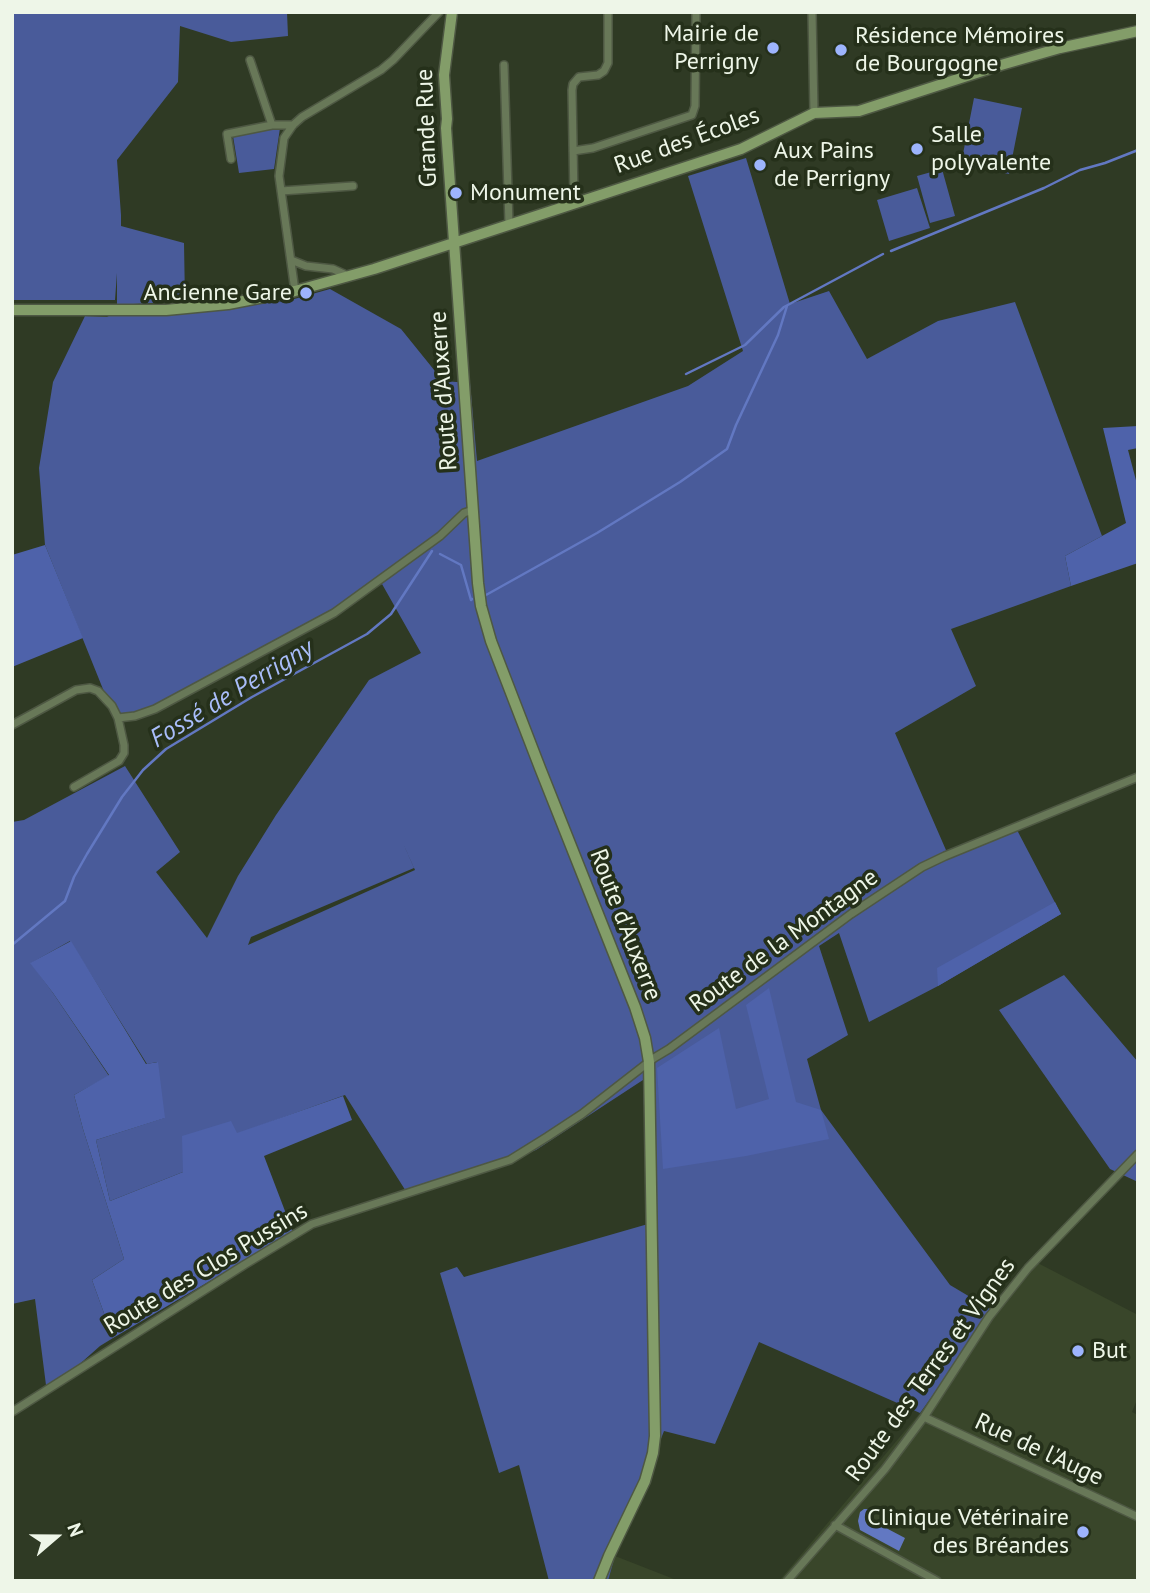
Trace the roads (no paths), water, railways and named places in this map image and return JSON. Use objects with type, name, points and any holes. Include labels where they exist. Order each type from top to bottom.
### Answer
[{"type":"street","points":[[295,291],[279,176],[284,138],[293,125],[381,70],[439,12]]},
{"type":"street","name":"Grande Rue","points":[[452,12],[444,87],[457,290]]},
{"type":"street","points":[[575,203],[573,84],[579,78],[598,75],[604,71],[608,62],[608,12]]},
{"type":"street","points":[[573,151],[593,148],[692,115],[695,106],[696,12]]},
{"type":"street","points":[[812,12],[814,113]]},
{"type":"street","name":"Rue des Écoles","points":[[12,310],[166,310],[215,305],[295,291],[741,149],[814,113],[859,111],[1060,48],[1138,31]]},
{"type":"street","points":[[250,60],[272,125]]},
{"type":"street","points":[[504,65],[509,224]]},
{"type":"street","points":[[231,159],[228,134],[272,125],[293,125]]},
{"type":"street","points":[[281,191],[353,186]]},
{"type":"street","points":[[291,260],[306,266],[333,270],[345,277]]},
{"type":"street","name":"Route d'Auxerre","points":[[457,290],[478,590],[486,628],[635,1007],[649,1062],[655,1437],[645,1481],[599,1581]]},
{"type":"street","points":[[118,718],[155,709],[334,613],[440,536],[464,513],[473,510]]},
{"type":"street","points":[[12,725],[76,690],[90,688],[98,691],[112,706],[118,718],[124,753],[119,761],[74,787]]},
{"type":"street","name":"Route de la Montagne","points":[[649,1062],[851,914],[922,867],[1138,777]]},
{"type":"street","name":"Route des Clos Pussins","points":[[12,1412],[312,1224],[510,1160],[582,1114],[649,1062]]},
{"type":"street","name":"Route des Terres et Vignes","points":[[787,1581],[885,1469],[924,1417],[985,1322],[1028,1268],[1138,1154]]},
{"type":"street","name":"Rue de l'Auge","points":[[924,1417],[1138,1517]]},
{"type":"street","points":[[835,1525],[937,1581]]},
{"type":"waterway","name":"Fossé de Perrigny","points":[[891,251],[1044,188],[1080,170],[1138,150]]},
{"type":"waterway","name":"Fossé de Perrigny","points":[[686,374],[745,345],[784,307],[883,254]]},
{"type":"waterway","name":"Fossé de Perrigny","points":[[486,595],[597,533],[680,482],[727,449],[778,335],[787,306]]},
{"type":"waterway","name":"Fossé de Perrigny","points":[[12,945],[65,901],[87,854],[122,797],[143,770],[166,749],[252,697],[367,634],[391,614],[432,551]]},
{"type":"waterway","name":"Fossé de Perrigny","points":[[440,554],[461,565],[472,599]]},
{"type":"place","name":"Mairie de Perrigny","points":[[773,48]]},
{"type":"place","name":"Résidence Mémoires de Bourgogne","points":[[841,50]]},
{"type":"place","name":"Salle polyvalente","points":[[917,149]]},
{"type":"place","name":"Aux Pains de Perrigny","points":[[760,165]]},
{"type":"place","name":"Monument","points":[[456,193]]},
{"type":"place","name":"Ancienne Gare","points":[[306,293]]},
{"type":"place","name":"But","points":[[1078,1351]]},
{"type":"place","name":"Clinique Vétérinaire des Bréandes","points":[[1083,1532]]}]
